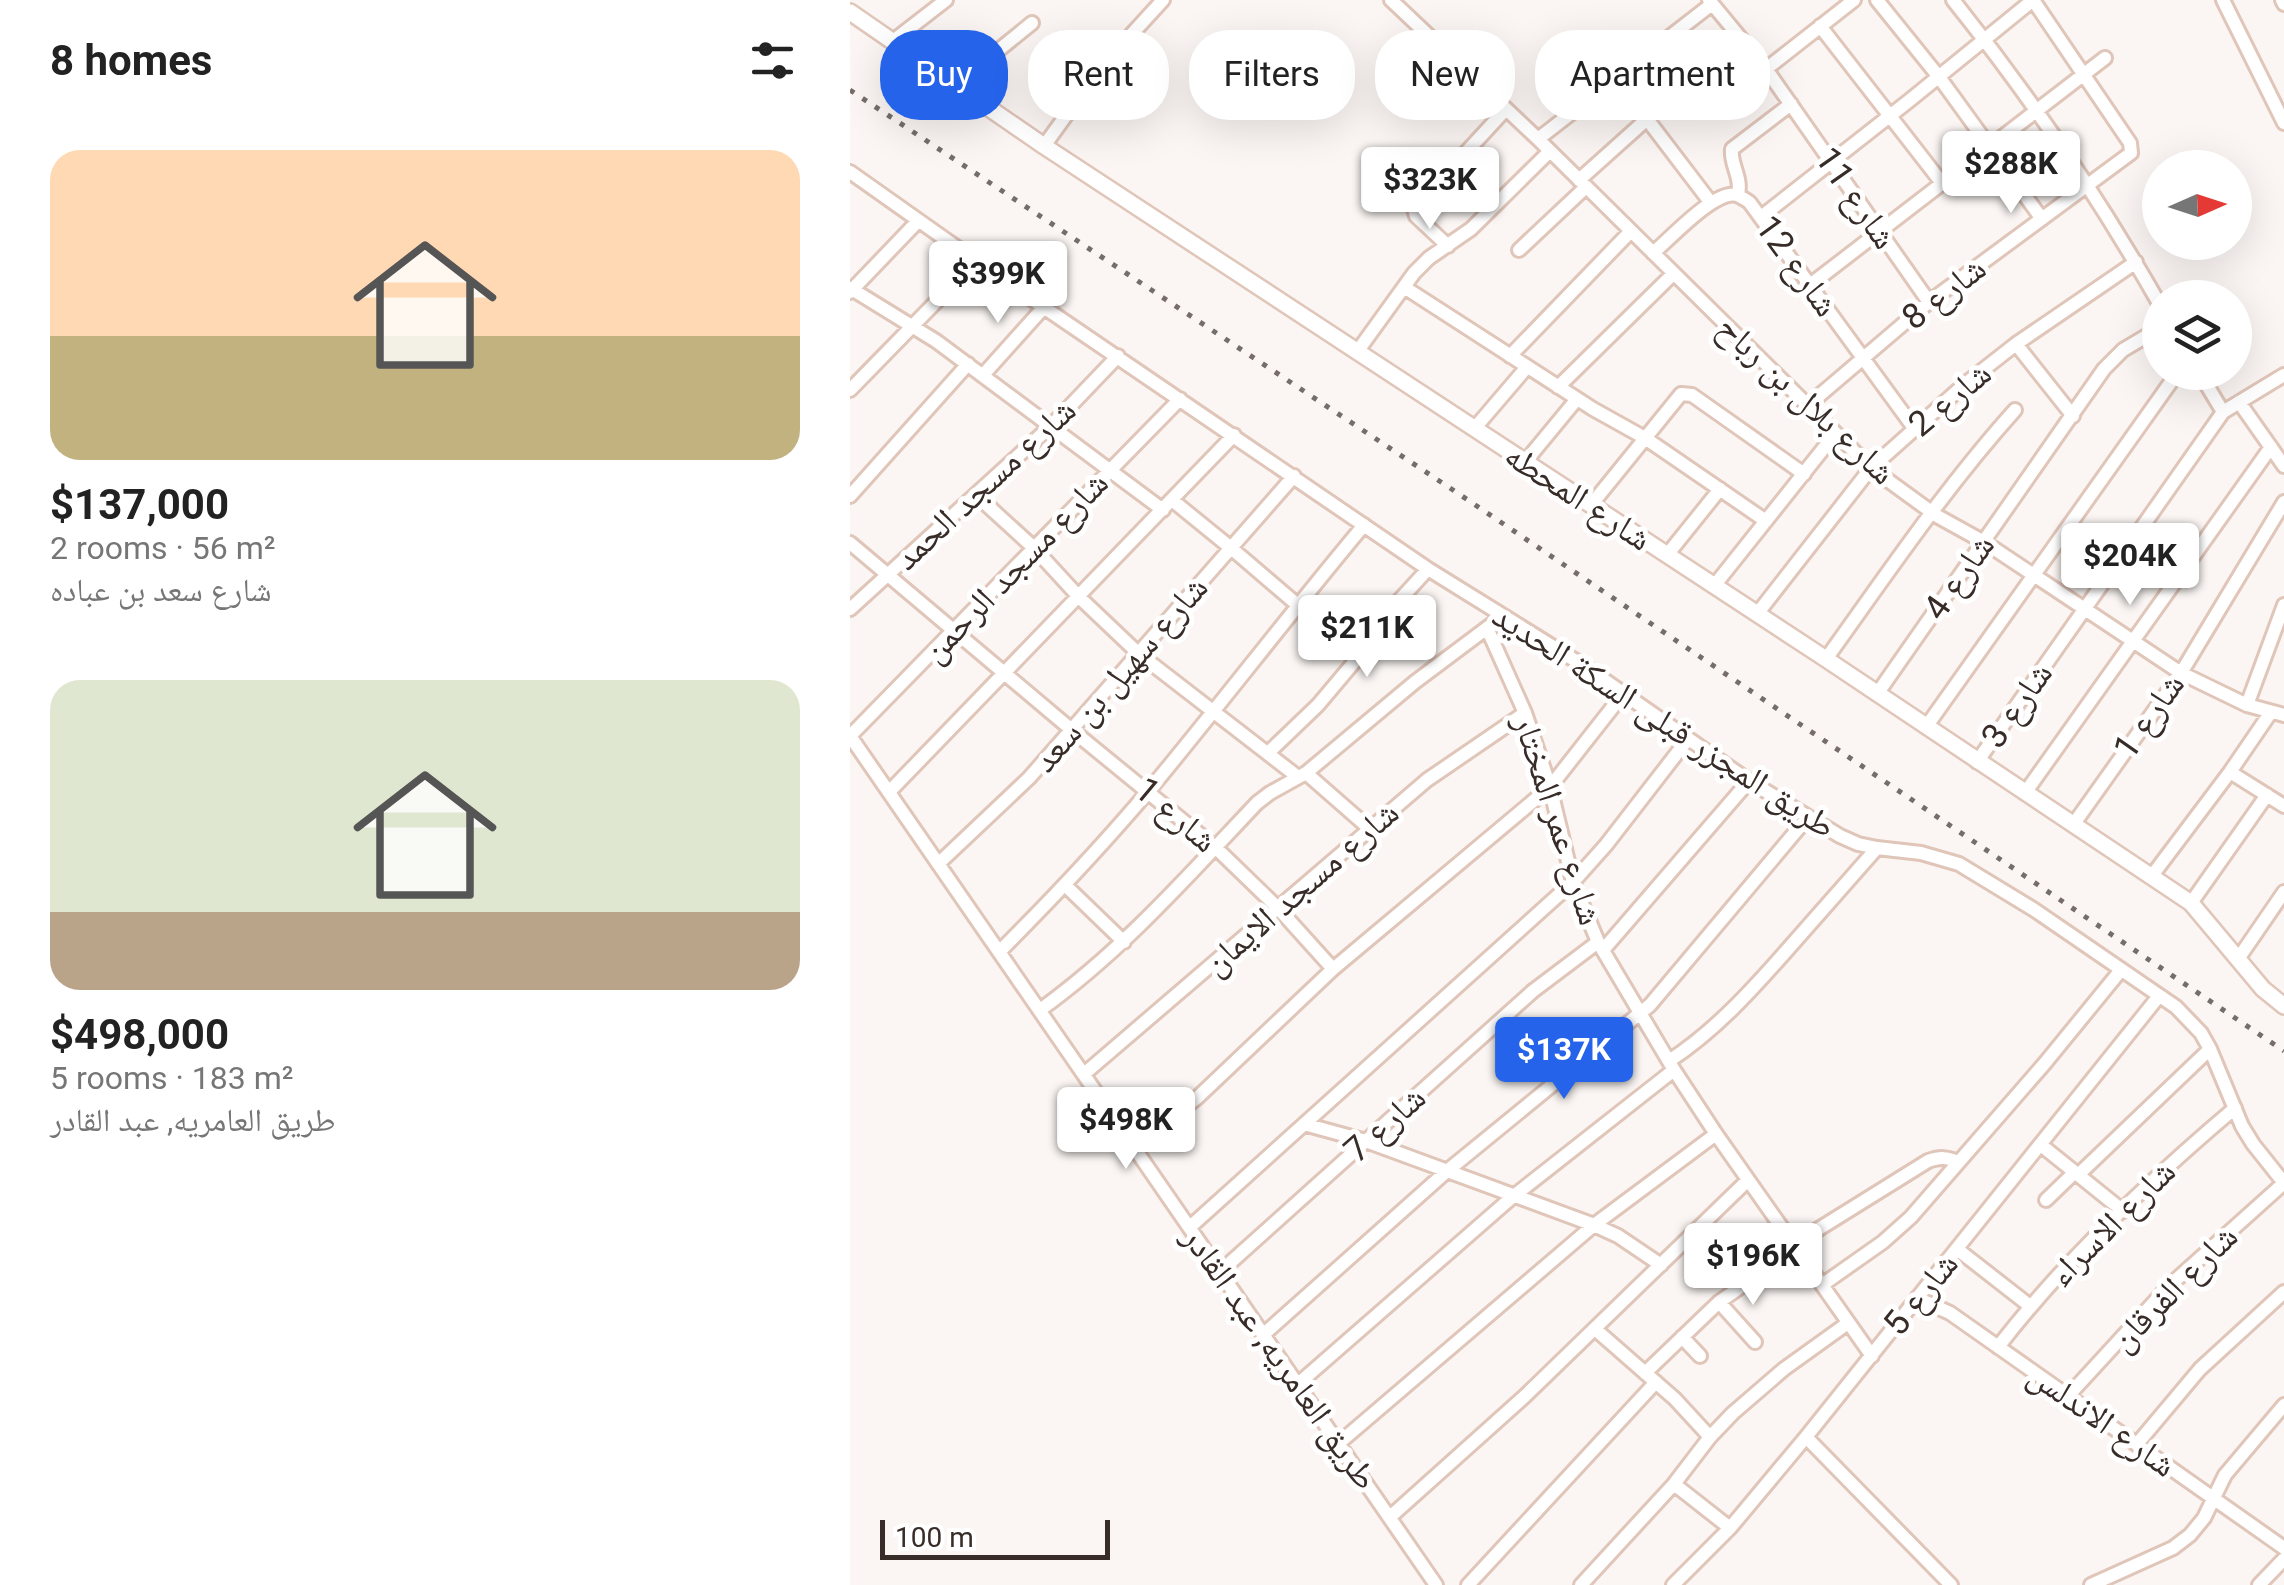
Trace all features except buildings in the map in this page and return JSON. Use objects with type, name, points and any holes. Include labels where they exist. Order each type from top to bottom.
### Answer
[{"type":"street","points":[[906,30],[946,0]]},
{"type":"street","points":[[1044,146],[1098,71],[1163,0]]},
{"type":"street","name":"شارع بلال بن رباح","points":[[1391,0],[1423,30]]},
{"type":"street","points":[[1538,139],[1713,5],[1730,0]]},
{"type":"street","points":[[1878,0],[2042,220]]},
{"type":"street","points":[[1953,0],[2089,185],[2146,280]]},
{"type":"street","points":[[1761,217],[1985,40],[2016,6],[2033,0]]},
{"type":"street","name":"شارع 8","points":[[1807,406],[1929,302],[2128,157],[2132,148],[2033,0]]},
{"type":"street","points":[[2222,0],[2284,123]]},
{"type":"street","points":[[1770,66],[1845,2]]},
{"type":"street","name":"شارع 11","points":[[1713,5],[1734,30]]},
{"type":"street","name":"شارع المحطه","points":[[850,12],[880,32]]},
{"type":"street","points":[[1008,43],[1032,23]]},
{"type":"street","points":[[1820,26],[1942,183]]},
{"type":"street","points":[[1810,285],[2105,58]]},
{"type":"street","name":"شارع 11","points":[[1770,75],[1929,302]]},
{"type":"street","points":[[1738,195],[1739,178],[1731,158],[1732,149],[1791,104]]},
{"type":"street","name":"شارع بلال بن رباح","points":[[1515,117],[1871,468],[1932,512],[2181,672],[2247,705],[2278,713]]},
{"type":"street","name":"شارع المحطه","points":[[1008,120],[2190,903],[2263,989],[2284,1006]]},
{"type":"street","points":[[1448,246],[1416,216],[1414,209],[1495,120]]},
{"type":"street","points":[[1520,250],[1645,120]]},
{"type":"street","points":[[1649,120],[1711,203]]},
{"type":"street","points":[[1357,352],[1429,258],[1471,228],[1550,152]]},
{"type":"street","name":"طريق المجزر قبلى السكة الحديد","points":[[850,172],[1364,525],[1558,648],[1749,781],[1840,836],[1876,848],[1921,852],[1959,864],[2033,909],[2160,996],[2189,1019],[2210,1049],[2253,1144],[2284,1183]]},
{"type":"street","name":"شارع 12","points":[[1653,254],[1711,203],[1723,195],[1738,195],[1761,217],[1914,428]]},
{"type":"street","points":[[918,220],[851,290],[968,364],[1110,470],[1231,548],[1352,651],[1355,660],[1318,706],[1268,753]]},
{"type":"street","points":[[1510,356],[1631,232]]},
{"type":"street","points":[[850,390],[976,261]]},
{"type":"street","name":"شارع 2","points":[[1757,614],[1871,468],[1914,428],[2016,344],[2136,262]]},
{"type":"street","points":[[1558,387],[1673,274]]},
{"type":"street","points":[[1404,287],[1645,438],[1766,521]]},
{"type":"street","points":[[983,375],[1045,306]]},
{"type":"street","name":"شارع 4","points":[[1877,694],[2104,370],[2142,338]]},
{"type":"street","points":[[2016,344],[2073,416]]},
{"type":"street","name":"شارع مسجد الحمد","points":[[850,609],[1052,425],[1118,356]]},
{"type":"street","points":[[850,496],[968,364]]},
{"type":"street","points":[[1474,429],[1527,367]]},
{"type":"street","name":"شارع 3","points":[[1978,762],[2223,412],[2284,375]]},
{"type":"street","points":[[1926,727],[2165,390]]},
{"type":"street","points":[[2210,390],[2223,412]]},
{"type":"street","points":[[1591,505],[1678,396],[1687,393],[1804,474]]},
{"type":"street","name":"شارع مسجد الرحمن","points":[[850,736],[1180,398]]},
{"type":"street","points":[[1525,462],[1577,398]]},
{"type":"street","points":[[2239,402],[2284,466]]},
{"type":"street","points":[[1826,659],[1932,512],[2015,410]]},
{"type":"street","points":[[1714,586],[1835,434]]},
{"type":"street","points":[[889,792],[1234,436]]},
{"type":"street","points":[[2025,794],[2271,447]]},
{"type":"street","name":"شارع سهيل بن سعد","points":[[938,864],[1073,731],[1294,476]]},
{"type":"street","points":[[1667,555],[1720,489]]},
{"type":"street","points":[[976,494],[1139,654],[1370,829]]},
{"type":"street","name":"شارع 1","points":[[2073,826],[2181,672],[2284,502]]},
{"type":"street","points":[[1000,952],[1066,885],[1148,791],[1364,525]]},
{"type":"street","name":"شارع 1","points":[[850,543],[1216,847],[1333,970]]},
{"type":"street","points":[[1352,651],[1428,568]]},
{"type":"street","points":[[2247,705],[2284,605]]},
{"type":"street","points":[[1040,1010],[1124,942],[1257,803],[1302,775],[1415,682],[1504,616]]},
{"type":"street","name":"شارع عمر المختار","points":[[1487,628],[1525,713],[1550,787],[1573,882],[1600,946],[1716,1134],[1872,1356]]},
{"type":"street","points":[[1135,1147],[1198,1097],[1333,970],[1550,787],[1622,694]]},
{"type":"street","name":"شارع مسجد الايمان","points":[[1084,1074],[1438,772],[1525,713]]},
{"type":"street","points":[[2151,877],[2278,713]]},
{"type":"street","name":"طريق العامريه, عبد القادر","points":[[850,736],[1436,1585]]},
{"type":"street","points":[[1190,1227],[1573,882],[1688,739]]},
{"type":"street","points":[[2230,772],[2284,806]]},
{"type":"street","name":"شارع 7","points":[[1221,1271],[1533,992],[1600,946],[1749,781]]},
{"type":"street","points":[[2190,903],[2266,795]]},
{"type":"street","points":[[1264,1334],[1447,1171],[1659,996],[1808,817]]},
{"type":"street","points":[[1298,1384],[1514,1195],[1723,1020],[1876,848]]},
{"type":"street","points":[[1066,885],[1124,942]]},
{"type":"street","points":[[2238,959],[2284,892]]},
{"type":"street","points":[[1822,1285],[1911,1217],[2121,970]]},
{"type":"street","name":"شارع 5","points":[[1673,1585],[1730,1528],[1806,1437],[2160,996]]},
{"type":"street","points":[[2046,1200],[2210,1049]]},
{"type":"street","name":"شارع الاسراء","points":[[1998,1347],[2030,1306],[2123,1211],[2234,1108]]},
{"type":"street","points":[[1304,1124],[1366,1141],[1594,1226],[1618,1236],[1661,1265]]},
{"type":"street","points":[[1339,1443],[1594,1226],[1716,1134]]},
{"type":"street","points":[[2041,1144],[2123,1211]]},
{"type":"street","points":[[1468,1585],[1682,1337],[1719,1302],[1795,1246],[1928,1162],[1948,1157],[1958,1162]]},
{"type":"street","points":[[1390,1517],[1525,1396],[1748,1180]]},
{"type":"street","name":"شارع الفرقان","points":[[2068,1396],[2168,1286],[2284,1183]]},
{"type":"street","points":[[1957,1249],[2030,1306]]},
{"type":"street","points":[[2137,1444],[2200,1369],[2284,1292]]},
{"type":"street","name":"شارع الاندلس","points":[[1918,1298],[1950,1313],[2284,1548]]},
{"type":"street","points":[[1719,1302],[1754,1342]]},
{"type":"street","points":[[1581,1585],[1674,1484],[1710,1437],[1784,1369],[1848,1322]]},
{"type":"street","points":[[1595,1328],[1710,1437]]},
{"type":"street","points":[[1682,1337],[1700,1356]]},
{"type":"street","points":[[2092,1585],[2173,1548],[2190,1535],[2204,1518],[2224,1475],[2284,1404]]},
{"type":"street","points":[[1806,1437],[1951,1585]]},
{"type":"street","points":[[1674,1484],[1730,1528]]},
{"type":"street","points":[[2259,1585],[2284,1559]]},
{"type":"railway","points":[[850,90],[1462,496],[2284,1051]]}]
